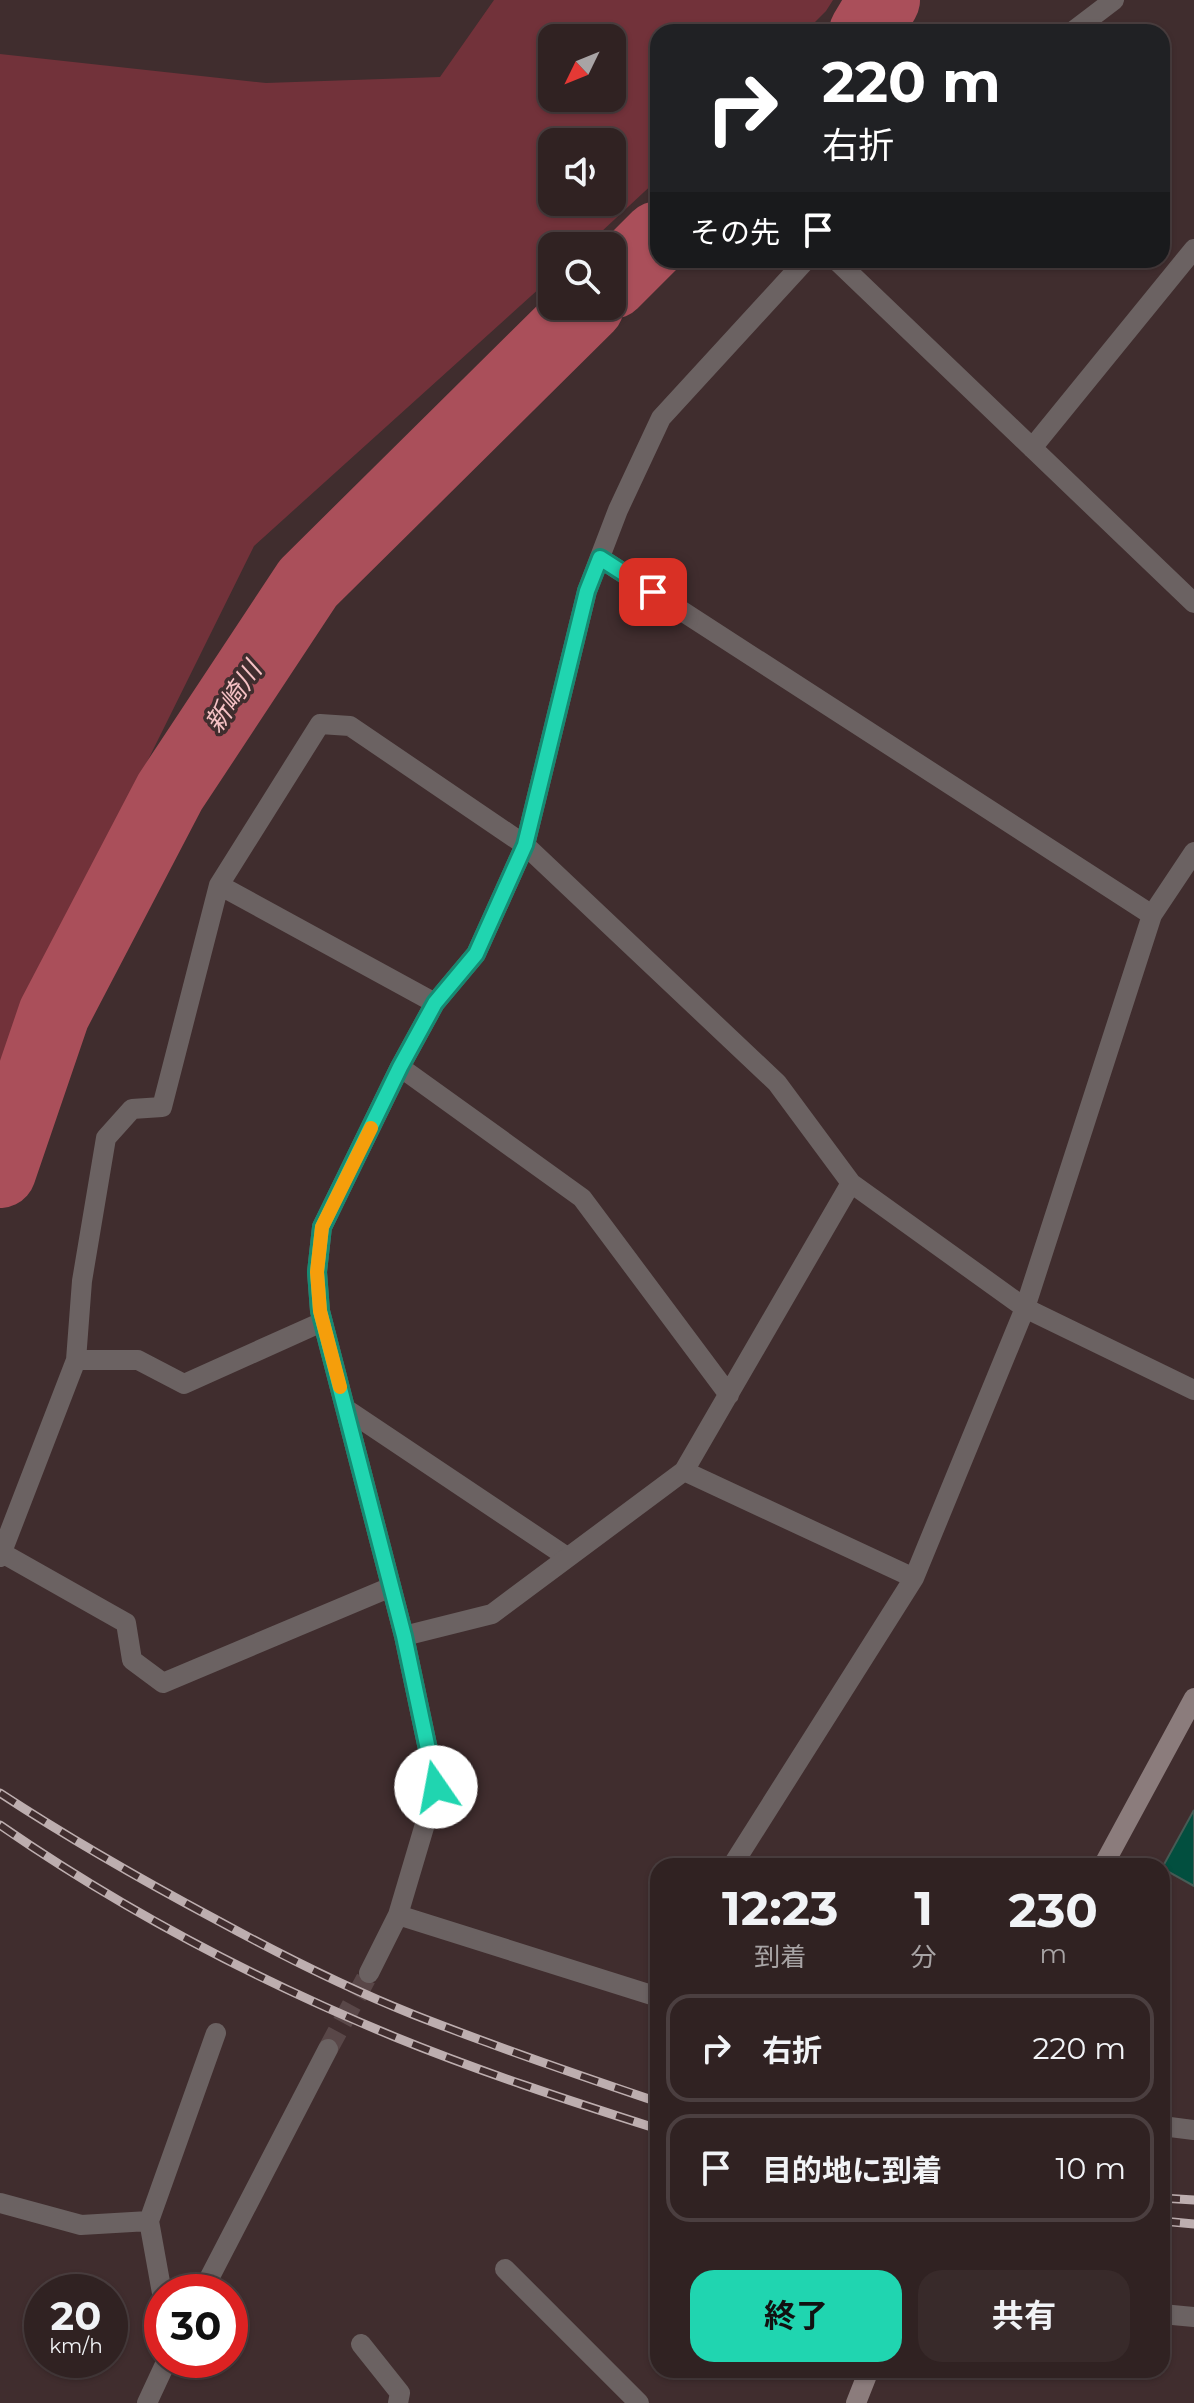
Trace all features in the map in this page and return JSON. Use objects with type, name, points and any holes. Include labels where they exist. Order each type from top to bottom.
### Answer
[{"type":"street","points":[[1082,24],[1114,0]]},
{"type":"street","points":[[1032,448],[1194,249]]},
{"type":"street","points":[[369,1973],[398,1915],[436,1787],[404,1636],[322,1322],[317,1272],[322,1227],[400,1067],[435,1003],[476,954],[525,845],[587,591],[618,510],[661,418],[799,268]]},
{"type":"street","points":[[844,268],[1194,603]]},
{"type":"street","points":[[600,558],[1152,915]]},
{"type":"street","points":[[391,1587],[163,1683],[132,1660],[126,1623],[1,1555],[76,1360],[82,1281],[106,1138],[132,1109],[162,1107],[219,885],[320,724],[350,726],[525,845],[777,1083],[851,1183],[1025,1308],[1194,1390]]},
{"type":"street","points":[[737,1858],[914,1578],[1025,1308],[1152,915],[1194,852]]},
{"type":"street","points":[[219,885],[435,1003]]},
{"type":"street","points":[[400,1067],[582,1198],[729,1395]]},
{"type":"street","points":[[404,1636],[492,1614],[684,1471],[851,1183]]},
{"type":"street","points":[[76,1360],[138,1360],[184,1384],[322,1322]]},
{"type":"street","points":[[346,1409],[567,1557]]},
{"type":"street","points":[[684,1471],[914,1578]]},
{"type":"street","points":[[1107,1858],[1194,1698]]},
{"type":"street","points":[[398,1915],[650,1990]]},
{"type":"street","points":[[159,2274],[149,2221],[216,2033]]},
{"type":"street","points":[[211,2274],[328,2049]]},
{"type":"street","points":[[1170,2127],[1194,2130]]},
{"type":"street","points":[[0,2203],[81,2225],[149,2221]]},
{"type":"street","points":[[505,2269],[639,2403]]},
{"type":"street","points":[[1170,2315],[1194,2317]]},
{"type":"street","points":[[361,2344],[400,2393],[398,2403]]},
{"type":"street","points":[[147,2403],[159,2378]]},
{"type":"street","points":[[856,2403],[866,2378]]},
{"type":"shaded area","points":[[494,0],[833,0],[813,24],[650,24],[650,186],[626,209],[626,128],[538,128],[538,216],[618,216],[601,232],[538,232],[538,290],[254,546],[41,976],[0,1093],[0,54],[266,83],[440,77]]},
{"type":"building","points":[[1194,1810],[1194,1886],[1170,1872],[1170,1858],[1168,1858]]},
{"type":"waterway","name":"新崎川","points":[[870,24],[884,0]]},
{"type":"waterway","name":"新崎川","points":[[626,269],[650,245]]},
{"type":"waterway","name":"新崎川","points":[[0,1172],[54,1014],[170,792],[308,583],[574,320]]},
{"type":"tunnel","points":[[328,2049],[369,1973]]},
{"type":"railway","points":[[0,1793],[160,1889],[337,1981],[473,2037],[650,2099]]},
{"type":"railway","points":[[0,1825],[142,1914],[292,1992],[460,2062],[650,2126]]},
{"type":"railway","points":[[1170,2198],[1194,2200]]},
{"type":"railway","points":[[1170,2222],[1194,2224]]},
{"type":"slow traffic","points":[[340,1387],[320,1311],[317,1272],[322,1227],[371,1128]]},
{"type":"route","points":[[436,1787],[404,1636],[320,1311],[317,1272],[322,1227],[400,1067],[435,1003],[476,954],[525,845],[587,591],[600,558],[653,592]]}]
